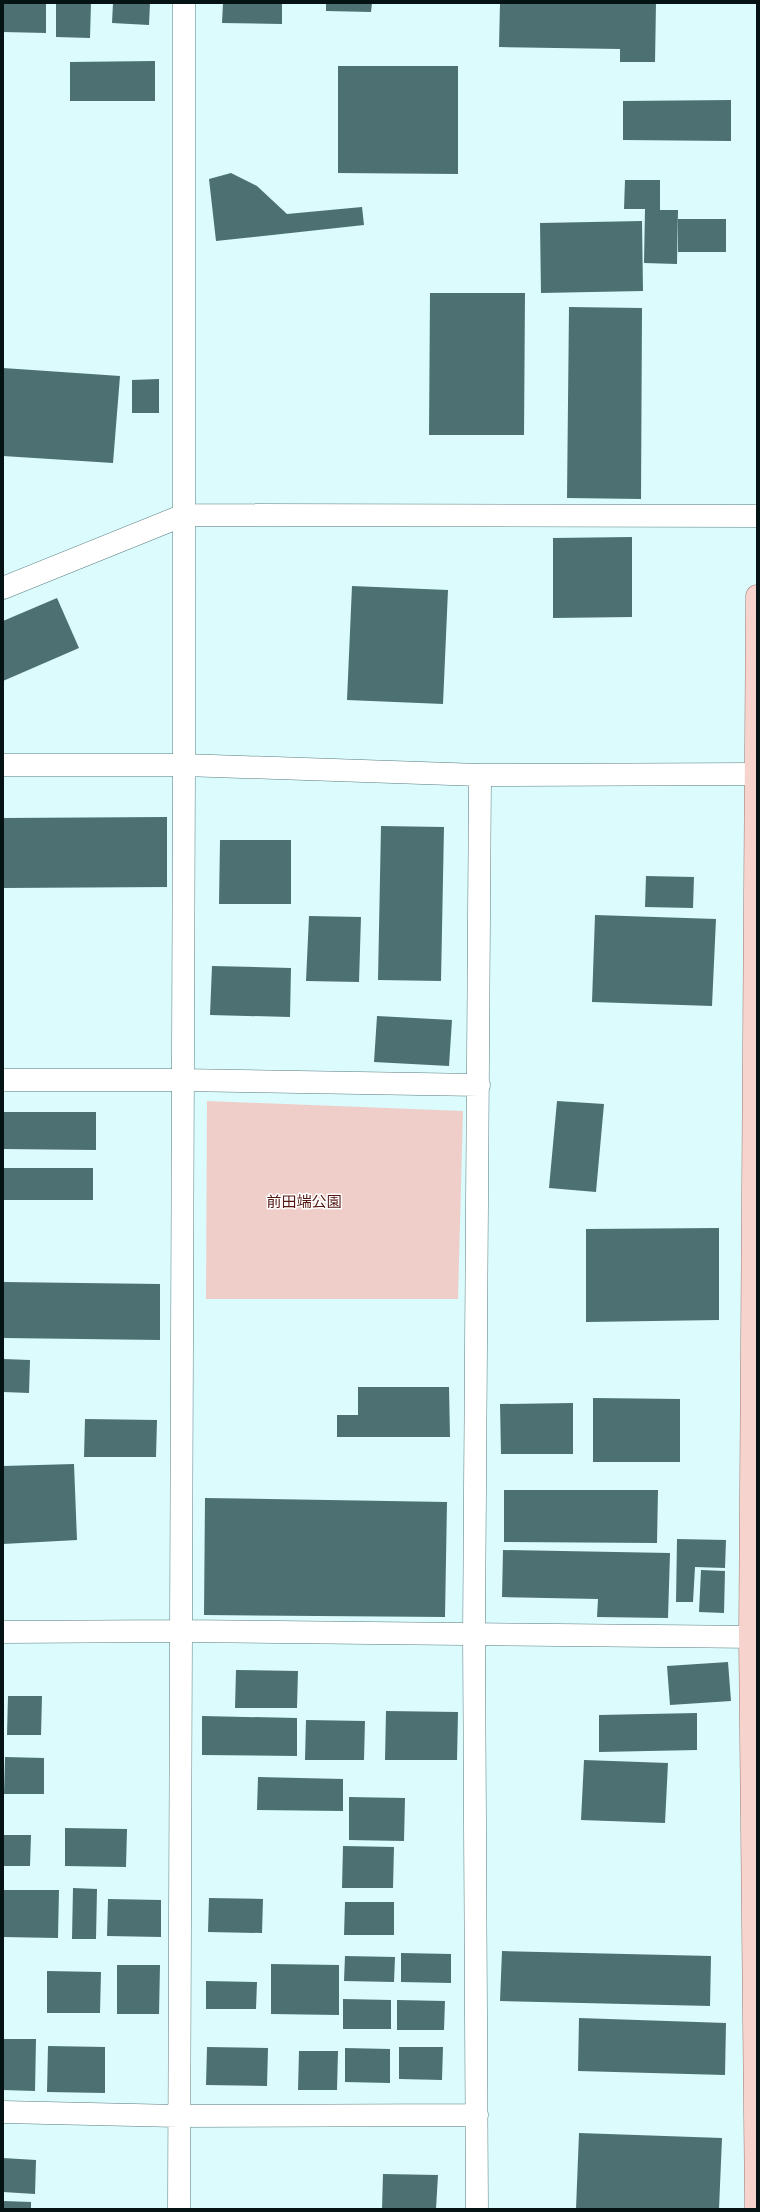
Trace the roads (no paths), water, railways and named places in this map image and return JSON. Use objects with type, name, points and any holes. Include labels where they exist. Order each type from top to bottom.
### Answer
[{"type":"main road","points":[[756,2209],[753,1637],[757,596]]},
{"type":"street","points":[[179,2209],[181,1080],[184,765],[184,3]]},
{"type":"street","points":[[3,588],[184,515],[757,516]]},
{"type":"street","points":[[3,765],[184,765],[480,775],[756,774]]},
{"type":"street","points":[[477,2209],[474,1633],[480,775]]},
{"type":"street","points":[[3,1080],[181,1080],[479,1086]]},
{"type":"street","points":[[3,1632],[180,1631],[753,1637]]},
{"type":"street","points":[[3,2112],[178,2116],[477,2115]]},
{"type":"park label","name":"前田端公園","points":[[304,1202]]}]
